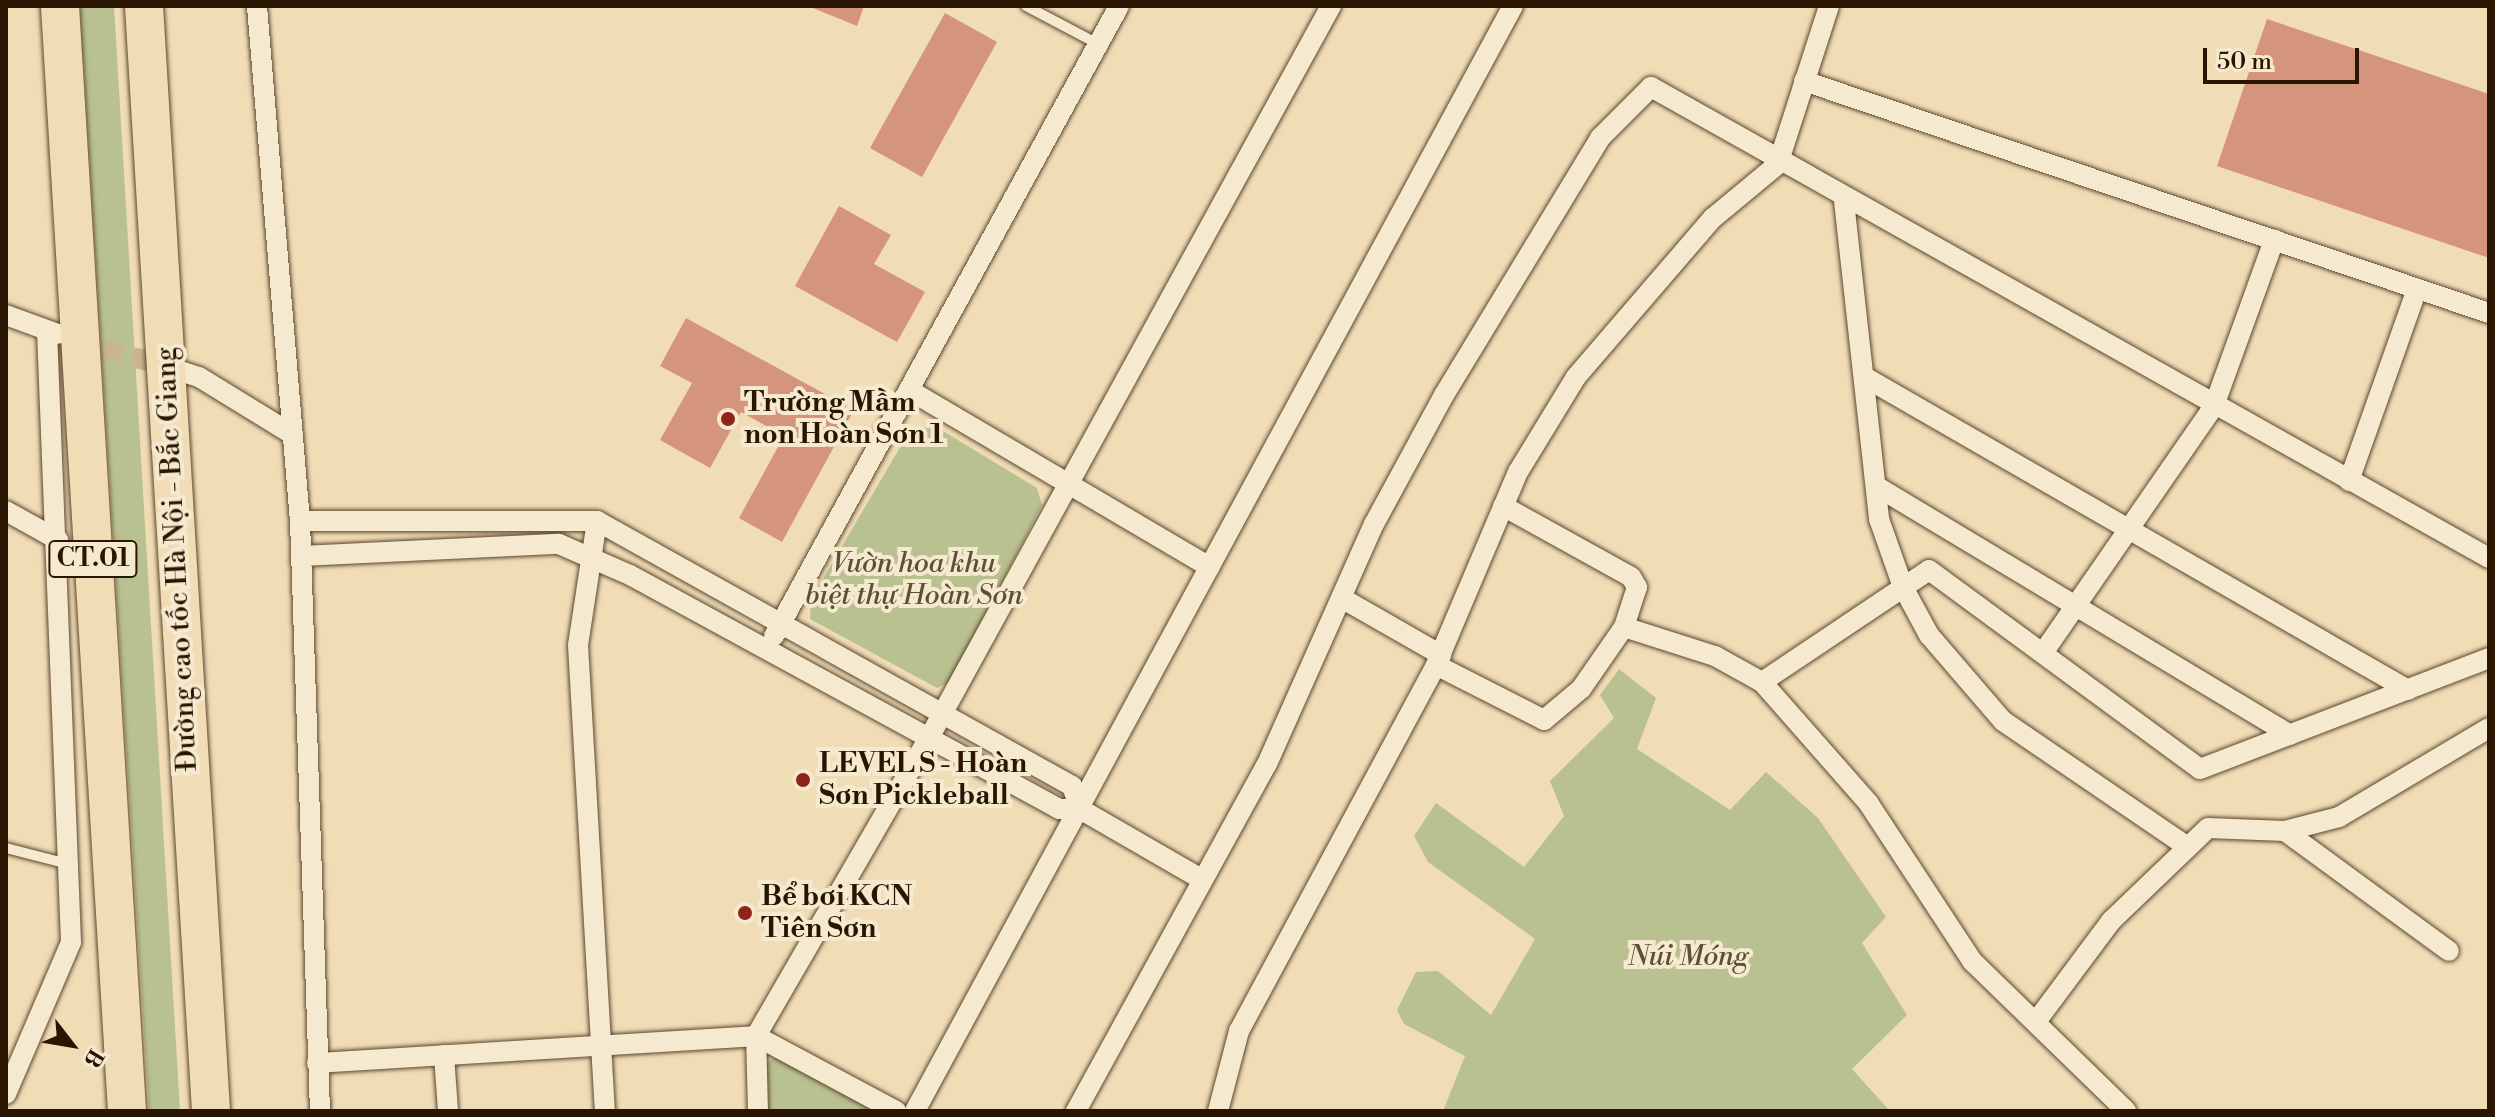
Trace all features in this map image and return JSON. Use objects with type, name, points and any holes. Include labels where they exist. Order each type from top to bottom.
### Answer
[{"type":"highway","name":"CT.01","points":[[60,6],[127,1111]]},
{"type":"highway","name":"Đường cao tốc Hà Nội - Bắc Giang","points":[[147,6],[146,43],[211,1111]]},
{"type":"street","points":[[257,6],[290,433],[300,521],[320,1111]]},
{"type":"street","points":[[766,650],[1119,6]]},
{"type":"street","points":[[758,1111],[756,1036],[929,738],[1331,6]]},
{"type":"street","points":[[915,1111],[1513,6]]},
{"type":"street","points":[[1218,1111],[1239,1031],[1300,907],[1438,660],[1503,506],[1576,377],[1713,218],[1778,164],[1829,6]]},
{"type":"street","points":[[1804,81],[2489,313]]},
{"type":"street","points":[[1076,1111],[1201,879],[1345,600],[1374,524],[1444,395],[1600,138],[1651,87],[1844,201],[2488,555]]},
{"type":"street","points":[[1844,201],[1868,379],[1879,519],[1903,587],[1929,635],[2003,721],[2186,846]]},
{"type":"street","points":[[2045,650],[2214,406],[2274,240]]},
{"type":"street","points":[[2349,481],[2417,289]]},
{"type":"street","points":[[6,315],[56,334],[58,540],[71,942],[6,1094]]},
{"type":"street","points":[[171,368],[199,377],[290,433]]},
{"type":"street","points":[[1868,379],[2130,527],[2408,690]]},
{"type":"street","points":[[909,390],[1210,567]]},
{"type":"street","points":[[1876,486],[2290,735]]},
{"type":"street","points":[[1345,600],[1438,660],[1544,720],[1581,689],[1624,627],[1637,587],[1631,577],[1503,506]]},
{"type":"street","points":[[6,511],[58,540]]},
{"type":"street","points":[[300,521],[597,521],[1072,786],[1080,809]]},
{"type":"street","points":[[597,521],[588,557],[578,645],[605,1111]]},
{"type":"street","points":[[301,556],[559,544],[766,650],[1059,809],[1080,809],[1201,879]]},
{"type":"street","points":[[1762,682],[1929,570],[2045,650],[2200,769],[2489,658]]},
{"type":"street","points":[[1624,627],[1715,656],[1762,682],[1869,804],[1972,961],[2038,1019],[2126,1111]]},
{"type":"street","points":[[2038,1019],[2111,921],[2186,846],[2220,824],[2285,831],[2374,800],[2489,728]]},
{"type":"street","points":[[2285,831],[2449,951]]},
{"type":"street","points":[[317,1063],[756,1036],[896,1111]]},
{"type":"street","points":[[444,1055],[448,1111]]},
{"type":"lane","points":[[1026,6],[1098,44]]},
{"type":"lane","points":[[6,848],[68,864]]},
{"type":"green space","points":[[80,6],[114,6],[180,1111],[149,1111]]},
{"type":"green space","name":"Vườn hoa khu biệt thự Hoàn Sơn","points":[[933,425],[1037,488],[1042,505],[950,682],[937,688],[810,619],[811,599],[909,432]]},
{"type":"green space","name":"Núi Móng","points":[[1619,669],[1656,698],[1637,749],[1730,810],[1766,772],[1818,818],[1886,917],[1862,943],[1907,1015],[1852,1069],[1890,1111],[1443,1111],[1465,1056],[1404,1024],[1397,1010],[1416,972],[1438,971],[1491,1015],[1535,939],[1428,862],[1414,836],[1436,803],[1524,867],[1564,816],[1550,781],[1614,718],[1600,695]]},
{"type":"green space","points":[[778,1056],[875,1111],[764,1111],[762,1065]]},
{"type":"building","points":[[808,6],[864,6],[857,26]]},
{"type":"building","points":[[945,13],[997,42],[922,177],[870,148]]},
{"type":"building","points":[[2267,19],[2489,94],[2489,258],[2217,166]]},
{"type":"building","points":[[839,206],[891,235],[874,264],[925,292],[897,342],[795,286]]},
{"type":"building","points":[[686,318],[854,410],[782,542],[739,518],[784,436],[741,412],[710,468],[660,440],[692,383],[660,366]]},
{"type":"tunnel","points":[[75,340],[171,368]]},
{"type":"place","name":"Trường Mầm non Hoàn Sơn 1","points":[[728,419]]},
{"type":"place","name":"LEVEL S - Hoàn Sơn Pickleball","points":[[803,780]]},
{"type":"place","name":"Bể bơi KCN Tiên Sơn","points":[[745,913]]}]
